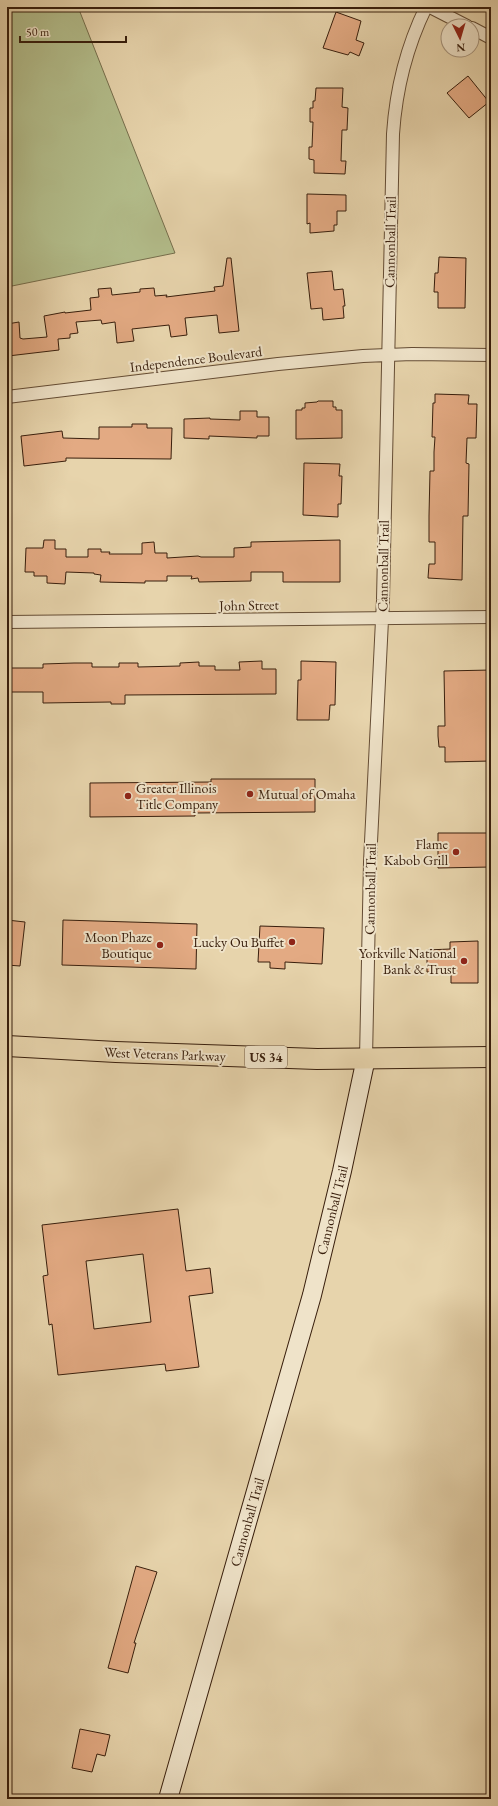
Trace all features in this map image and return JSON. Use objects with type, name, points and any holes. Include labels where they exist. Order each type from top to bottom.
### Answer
[{"type":"main road","name":"West Veterans Parkway","points":[[7,1046],[166,1054],[317,1059],[491,1057]]},
{"type":"main road","name":"Cannonball Trail","points":[[168,1799],[312,1295],[342,1171],[366,1058]]},
{"type":"street","name":"Cannonball Trail","points":[[366,1058],[370,862],[382,619],[393,134],[399,84],[408,48],[426,7]]},
{"type":"street","points":[[430,7],[451,18]]},
{"type":"street","points":[[480,32],[491,38]]},
{"type":"street","name":"Independence Boulevard","points":[[7,397],[278,364],[388,354],[491,355]]},
{"type":"street","name":"John Street","points":[[7,622],[491,617]]},
{"type":"green space","points":[[7,7],[78,7],[175,253],[7,287]]},
{"type":"building","points":[[336,12],[361,21],[356,40],[364,43],[359,56],[350,52],[348,55],[323,48]]},
{"type":"building","points":[[468,76],[489,102],[469,118],[447,93]]},
{"type":"building","points":[[316,88],[343,88],[342,107],[348,108],[347,130],[342,130],[341,161],[346,161],[345,174],[314,173],[314,160],[309,159],[309,147],[312,147],[313,122],[310,122],[310,108],[313,108]]},
{"type":"building","points":[[307,194],[346,195],[346,211],[337,211],[337,225],[334,225],[334,231],[310,233],[310,223],[307,224]]},
{"type":"building","points":[[439,257],[466,258],[465,308],[438,308],[438,292],[434,292],[435,273],[438,273]]},
{"type":"building","points":[[227,258],[231,258],[239,331],[219,333],[217,315],[185,318],[187,335],[171,337],[169,325],[132,329],[134,341],[117,343],[115,322],[102,324],[101,320],[76,322],[78,333],[70,334],[70,338],[58,339],[59,350],[8,356],[7,324],[19,322],[20,338],[23,339],[47,337],[44,316],[65,312],[91,310],[90,298],[99,297],[98,289],[111,288],[112,295],[140,292],[140,289],[154,288],[155,296],[167,295],[166,297],[215,291],[214,287],[223,286]]},
{"type":"building","points":[[332,271],[334,290],[343,289],[345,306],[343,306],[344,318],[323,320],[322,308],[311,309],[307,273]]},
{"type":"building","points":[[435,394],[469,395],[468,404],[477,404],[476,438],[467,438],[466,463],[469,464],[468,516],[463,516],[462,580],[428,578],[429,564],[435,564],[435,542],[429,542],[429,516],[430,471],[434,471],[435,437],[432,437],[433,403],[435,403]]},
{"type":"building","points":[[333,401],[333,407],[336,407],[336,410],[342,410],[342,438],[296,439],[296,410],[302,410],[302,408],[305,408],[305,403]]},
{"type":"building","points":[[240,411],[257,411],[257,417],[269,417],[269,436],[257,436],[257,438],[209,436],[209,439],[184,438],[184,419],[210,418],[240,420]]},
{"type":"building","points":[[132,424],[147,424],[147,428],[172,428],[171,459],[66,458],[66,461],[24,466],[21,436],[62,431],[63,438],[99,439],[99,427],[132,427]]},
{"type":"building","points":[[304,463],[340,464],[339,476],[342,476],[341,504],[338,504],[338,517],[303,515]]},
{"type":"building","points":[[44,540],[55,540],[55,549],[66,549],[66,557],[88,557],[88,549],[101,549],[101,552],[110,552],[109,554],[142,554],[142,543],[154,542],[155,553],[167,553],[167,558],[198,556],[234,557],[234,548],[251,547],[251,542],[340,540],[340,582],[283,582],[283,572],[251,572],[251,581],[199,582],[198,578],[191,579],[192,576],[167,576],[167,581],[145,581],[145,583],[100,582],[101,575],[94,573],[66,572],[65,584],[47,583],[47,576],[34,576],[34,572],[25,572],[26,548],[43,548]]},
{"type":"building","points":[[262,661],[262,669],[276,669],[276,694],[125,695],[125,704],[111,704],[111,702],[43,703],[43,692],[7,692],[7,668],[43,668],[43,664],[74,663],[92,663],[92,667],[119,667],[119,663],[138,663],[138,667],[180,666],[180,663],[199,662],[199,666],[215,666],[215,670],[240,670],[239,662]]},
{"type":"building","points":[[301,661],[336,662],[335,705],[330,705],[329,720],[297,720],[298,680],[301,680]]},
{"type":"building","points":[[491,670],[491,761],[445,762],[445,747],[439,747],[438,736],[438,726],[445,726],[444,671]]},
{"type":"building","points":[[211,779],[315,779],[315,812],[195,813],[195,816],[90,817],[90,783],[211,782]]},
{"type":"building","points":[[438,833],[491,833],[491,867],[438,868]]},
{"type":"building","points":[[7,920],[25,922],[20,966],[7,965]]},
{"type":"building","points":[[63,920],[197,924],[196,969],[62,965]]},
{"type":"building","points":[[260,926],[324,928],[322,964],[285,962],[285,969],[270,968],[270,962],[258,962]]},
{"type":"building","name":"Yorkville National Bank & Trust","points":[[478,941],[478,983],[451,983],[451,972],[427,972],[427,950],[450,949],[450,942]]},
{"type":"building","points":[[178,1209],[186,1271],[210,1268],[213,1293],[189,1296],[199,1367],[166,1371],[165,1364],[58,1375],[52,1324],[49,1325],[43,1276],[48,1275],[42,1225]],"holes":[[[143,1254],[151,1322],[94,1329],[86,1261]]]},
{"type":"building","points":[[136,1566],[157,1572],[134,1643],[136,1643],[128,1673],[108,1668]]},
{"type":"building","points":[[80,1729],[110,1735],[105,1756],[97,1754],[92,1772],[72,1768]]},
{"type":"place","name":"Mutual of Omaha","points":[[250,794]]},
{"type":"place","name":"Greater Illinois Title Company","points":[[128,796]]},
{"type":"place","name":"Flame Kabob Grill","points":[[456,852]]},
{"type":"place","name":"Lucky Ou Buffet","points":[[292,942]]},
{"type":"place","name":"Moon Phaze Boutique","points":[[160,945]]},
{"type":"place","name":"Yorkville National Bank & Trust","points":[[464,961]]}]
